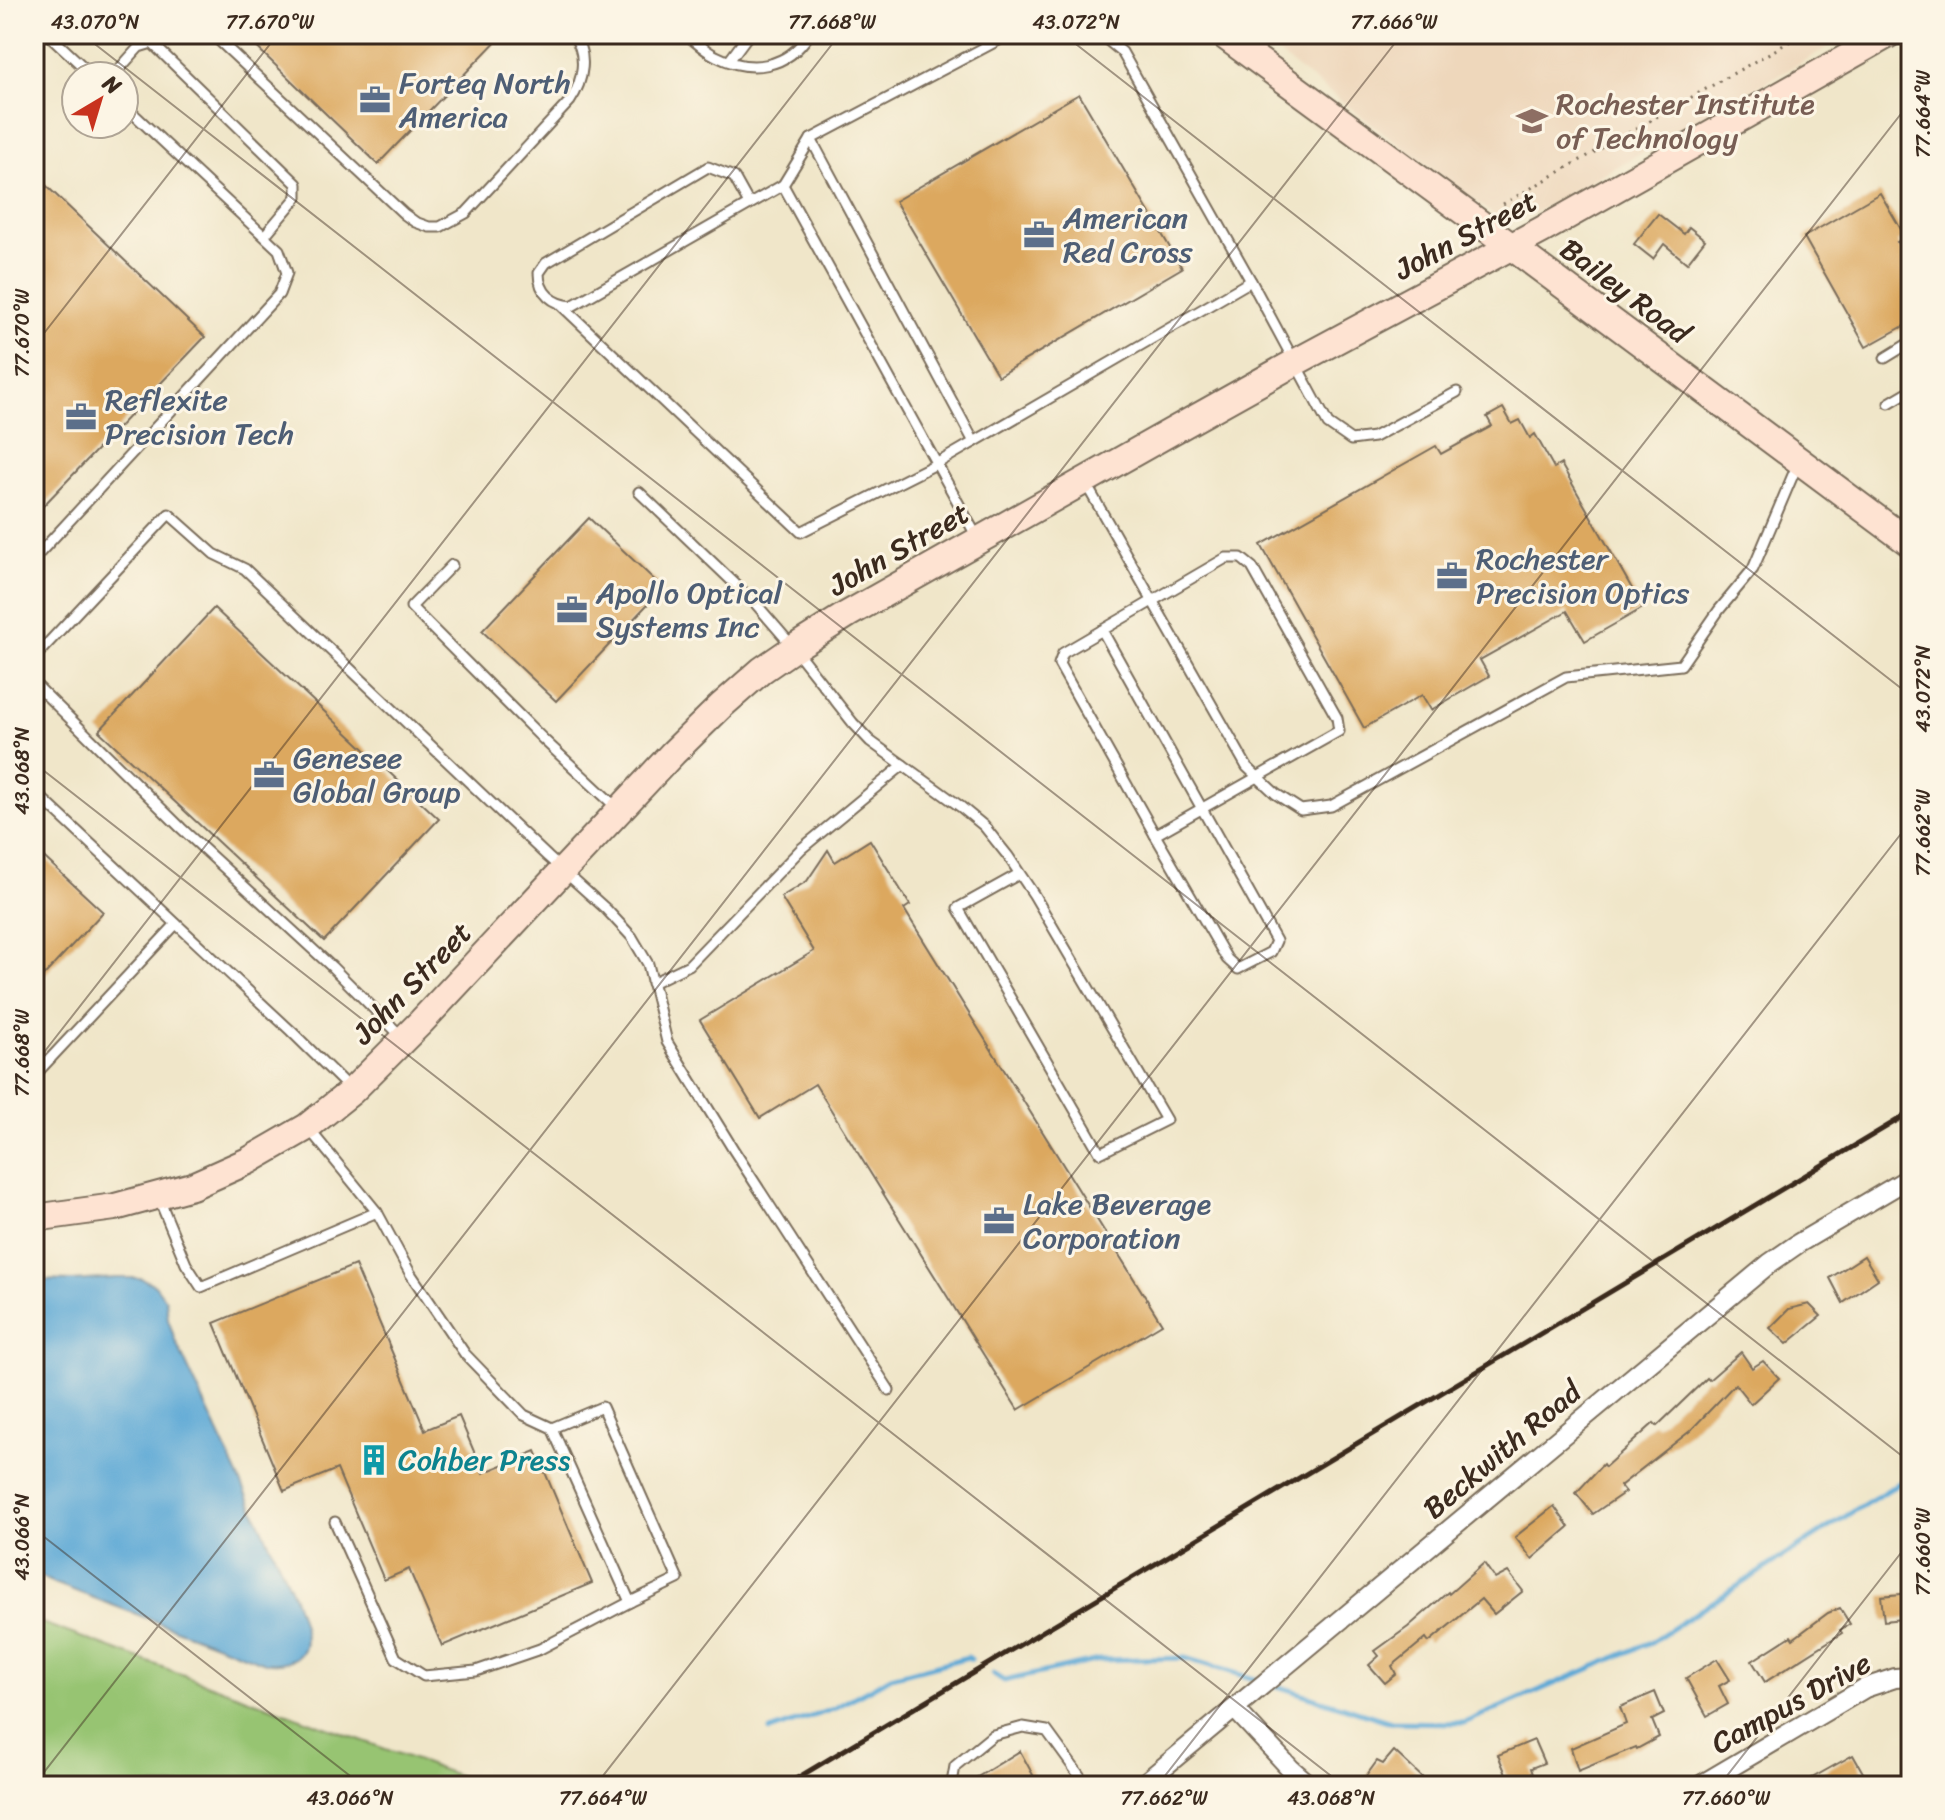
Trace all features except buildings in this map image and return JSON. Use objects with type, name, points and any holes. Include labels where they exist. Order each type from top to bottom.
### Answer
[{"type":"street","name":"Bailey Road","points":[[1222,34],[1799,461],[1907,536]]},
{"type":"street","name":"John Street","points":[[34,1218],[115,1207],[192,1186],[248,1161],[307,1127],[352,1091],[404,1039],[673,753],[762,670],[794,648],[978,540],[1294,363],[1512,247],[1889,34]]},
{"type":"street","name":"Beckwith Road","points":[[1141,1786],[1770,1263],[1911,1177]]},
{"type":"street","name":"Campus Drive","points":[[1699,1786],[1865,1688],[1895,1678],[1911,1677]]},
{"type":"street","points":[[1235,1709],[1311,1786]]},
{"type":"lane","points":[[48,34],[76,60]]},
{"type":"lane","points":[[212,34],[404,214],[429,227],[440,227],[466,213],[577,92],[582,70],[581,49],[572,34]]},
{"type":"lane","points":[[686,34],[716,56],[747,67],[776,64],[804,42],[809,34]]},
{"type":"lane","points":[[729,61],[749,34]]},
{"type":"lane","points":[[561,305],[572,306],[783,185],[811,139],[1010,34]]},
{"type":"lane","points":[[1100,34],[1122,52],[1328,424],[1351,440],[1374,437],[1457,392]]},
{"type":"lane","points":[[127,60],[139,47],[152,43],[297,184],[297,197],[265,235]]},
{"type":"lane","points":[[34,559],[279,294],[287,273],[279,250],[265,235],[140,120]]},
{"type":"lane","points":[[811,139],[974,442]]},
{"type":"lane","points":[[749,204],[734,177],[708,167],[546,263],[539,273],[539,282],[548,297],[561,305],[801,532],[936,464],[1251,281]]},
{"type":"lane","points":[[783,185],[978,540]]},
{"type":"lane","points":[[1885,358],[1911,342]]},
{"type":"lane","points":[[1889,403],[1911,390]]},
{"type":"lane","points":[[1084,481],[1247,767],[1276,794],[1301,810],[1331,806],[1566,677],[1681,665],[1719,610],[1753,569],[1799,461]]},
{"type":"lane","points":[[639,492],[756,604],[870,741],[984,826],[1008,856],[1019,874],[1166,1120],[1100,1153],[958,908],[1019,874]]},
{"type":"lane","points":[[34,658],[169,514],[214,554],[245,569],[632,937],[648,964],[667,1042],[889,1390]]},
{"type":"lane","points":[[1102,630],[1201,808],[1276,941],[1271,952],[1238,969],[1227,959],[1155,835],[1059,664],[1063,653],[1102,630],[1153,601],[1226,558],[1241,558],[1252,567],[1337,718],[1339,731],[1258,778],[1201,808],[1155,835]]},
{"type":"lane","points":[[452,565],[411,607],[619,810]]},
{"type":"lane","points":[[34,683],[181,828],[332,967],[404,1039]]},
{"type":"lane","points":[[652,983],[689,965],[801,849],[903,765]]},
{"type":"lane","points":[[34,791],[352,1091]]},
{"type":"lane","points":[[34,1076],[176,924]]},
{"type":"lane","points":[[307,1127],[377,1212],[410,1273],[465,1354],[524,1415],[552,1428],[630,1602]]},
{"type":"lane","points":[[158,1195],[186,1264],[201,1287],[377,1212]]},
{"type":"lane","points":[[335,1522],[396,1658],[424,1676],[476,1671],[540,1649],[678,1579],[602,1407],[552,1428]]},
{"type":"lane","points":[[953,1786],[955,1766],[993,1735],[1023,1727],[1047,1731],[1087,1786]]},
{"type":"path","points":[[1503,204],[1803,34]]},
{"type":"shaded area","name":"Rochester Institute of Technology","points":[[1252,34],[1851,34],[1534,213],[1506,218],[1484,208]]},
{"type":"green space","points":[[34,1620],[478,1783],[473,1786],[34,1786]]},
{"type":"water","points":[[141,1278],[155,1285],[166,1300],[175,1340],[292,1592],[305,1643],[302,1652],[295,1658],[265,1663],[34,1573],[34,1280]]},
{"type":"waterway","points":[[1271,1684],[1391,1722],[1464,1723],[1651,1642],[1911,1476]]},
{"type":"waterway","points":[[770,1731],[833,1709],[891,1677],[968,1657],[971,1659]]},
{"type":"waterway","points":[[993,1674],[1004,1681],[1099,1660],[1185,1658],[1261,1681]]},
{"type":"railway","points":[[784,1786],[1911,1112]]},
{"type":"place","name":"Forteq North America","points":[[375,100]]},
{"type":"place","name":"Rochester Institute of Technology","points":[[1532,121]]},
{"type":"place","name":"American Red Cross","points":[[1039,235]]},
{"type":"place","name":"Reflexite Precision Tech","points":[[81,417]]},
{"type":"place","name":"Rochester Precision Optics","points":[[1452,576]]},
{"type":"place","name":"Apollo Optical Systems Inc","points":[[572,610]]},
{"type":"place","name":"Genesee Global Group","points":[[269,775]]},
{"type":"place","name":"Lake Beverage Corporation","points":[[999,1221]]},
{"type":"place","name":"Cohber Press","points":[[374,1460]]}]
